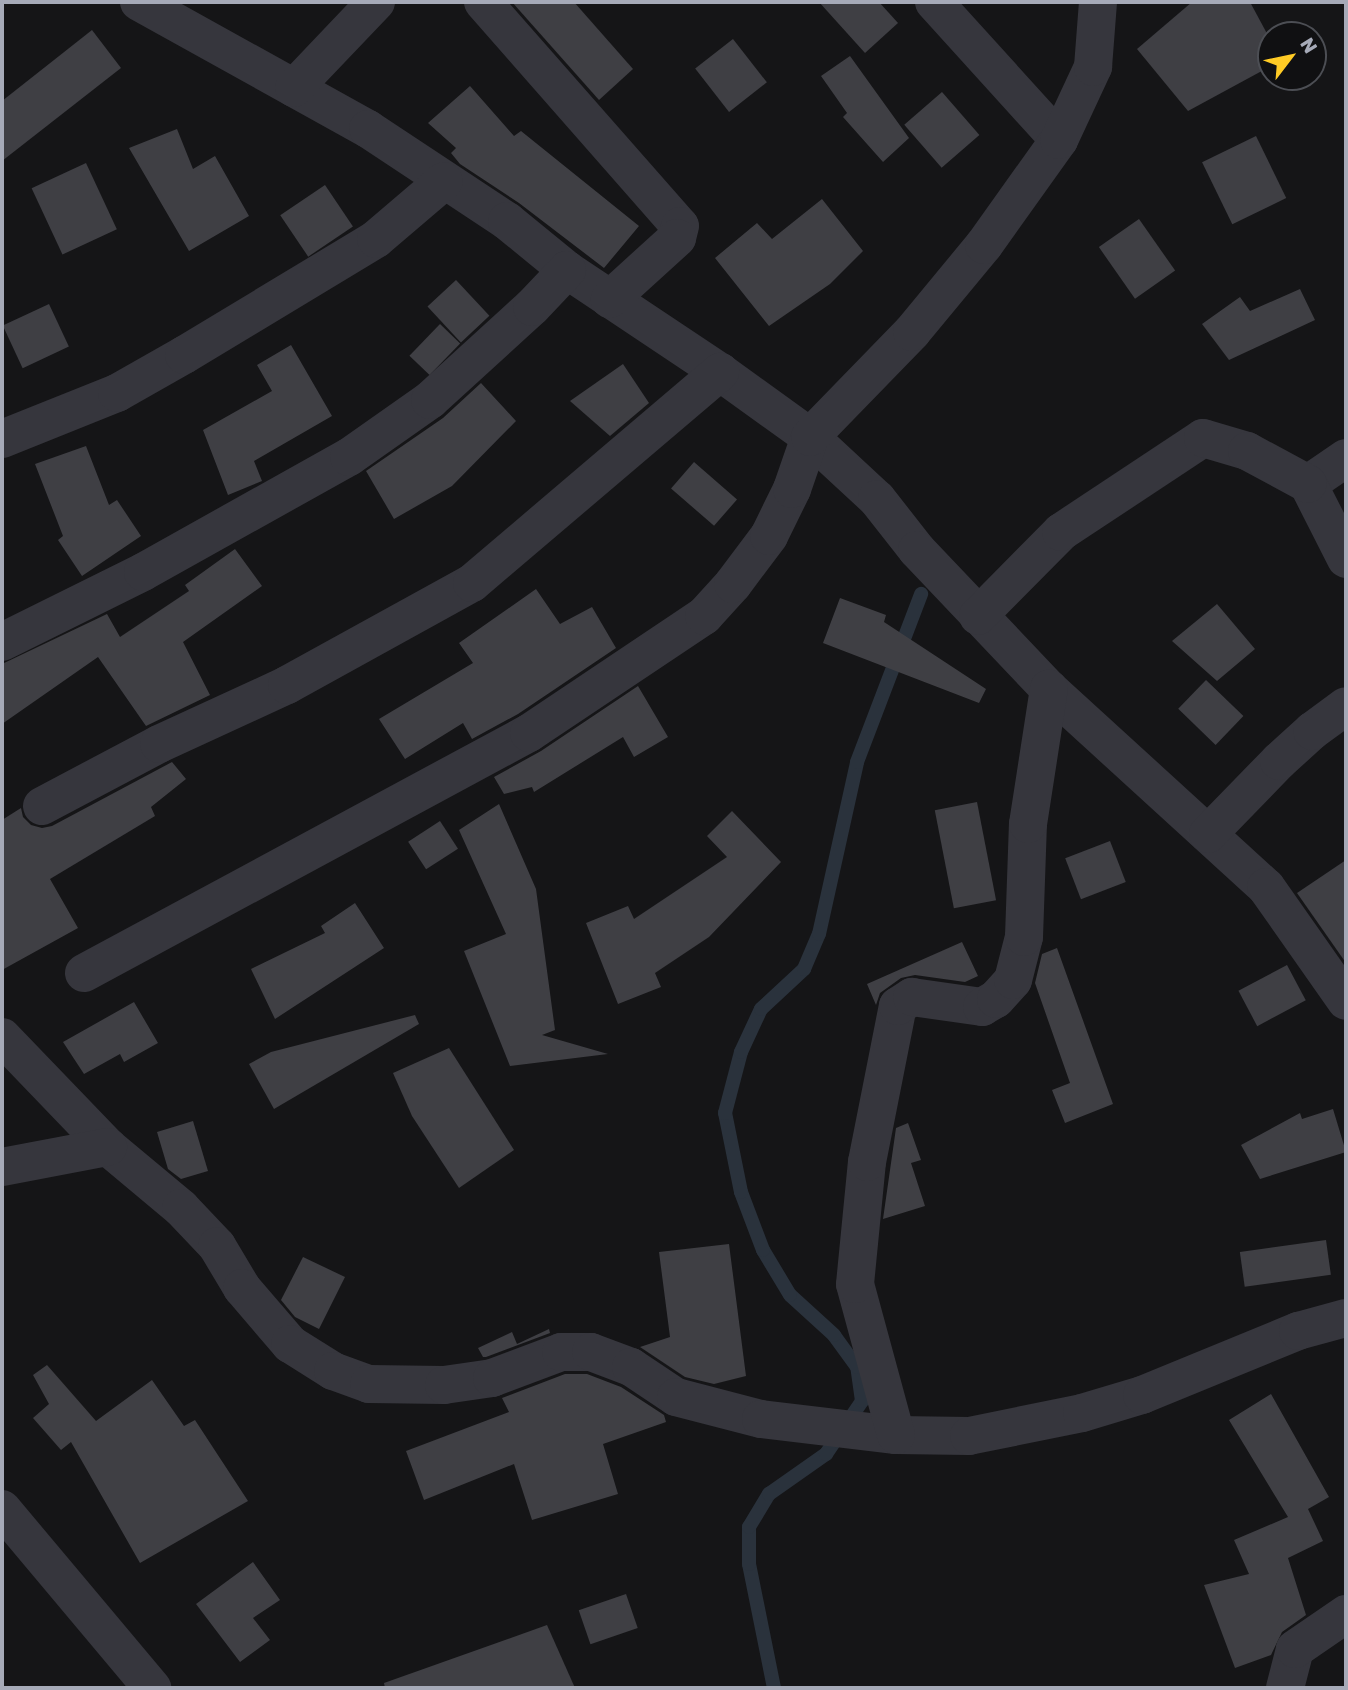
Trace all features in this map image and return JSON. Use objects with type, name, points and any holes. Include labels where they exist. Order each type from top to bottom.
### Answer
[{"type":"street","points":[[139,2],[368,129],[507,221],[567,270],[720,372],[810,437],[877,499],[917,550],[1049,689],[1266,887],[1346,1001]]},
{"type":"street","points":[[294,88],[376,2]]},
{"type":"street","points":[[483,2],[505,22],[680,226],[677,238],[610,299]]},
{"type":"street","points":[[934,2],[1059,140]]},
{"type":"street","points":[[84,973],[529,733],[671,641],[704,616],[733,584],[769,536],[792,489],[810,437],[912,332],[984,245],[1059,140],[1093,67],[1098,2]]},
{"type":"street","points":[[2,439],[117,393],[184,355],[376,239],[444,181]]},
{"type":"street","points":[[2,642],[143,572],[349,457],[430,400],[532,307],[567,270]]},
{"type":"street","points":[[42,806],[159,744],[287,685],[472,583],[720,372]]},
{"type":"street","points":[[978,616],[1061,532],[1203,438],[1247,450],[1308,484],[1346,559]]},
{"type":"street","points":[[1308,484],[1346,458]]},
{"type":"street","points":[[896,1435],[855,1284],[867,1162],[898,1006],[912,997],[982,1007],[996,999],[1013,980],[1024,937],[1028,824],[1049,689]]},
{"type":"street","points":[[1208,834],[1287,754],[1346,706]]},
{"type":"street","points":[[2,1037],[108,1147],[181,1208],[217,1246],[242,1288],[290,1344],[334,1371],[369,1384],[444,1385],[492,1378],[561,1352],[591,1352],[631,1367],[676,1398],[761,1419],[896,1435],[969,1436],[1082,1413],[1142,1395],[1298,1331],[1346,1318]]},
{"type":"street","points":[[2,1167],[108,1147]]},
{"type":"street","points":[[2,1509],[152,1688]]},
{"type":"street","points":[[1285,1688],[1295,1649],[1346,1614]]},
{"type":"building","points":[[512,2],[574,2],[633,69],[599,100]]},
{"type":"building","points":[[819,2],[879,2],[898,23],[865,53]]},
{"type":"building","points":[[1192,2],[1250,2],[1260,21],[1257,21],[1257,74],[1188,111],[1137,49]]},
{"type":"building","points":[[92,30],[121,68],[2,161],[2,101]]},
{"type":"building","points":[[733,39],[767,82],[729,112],[695,69]]},
{"type":"building","points":[[850,56],[909,138],[883,162],[843,117],[847,113],[821,76]]},
{"type":"building","points":[[470,86],[514,136],[521,131],[639,226],[604,268],[519,203],[460,164],[451,153],[456,148],[428,123]]},
{"type":"building","points":[[942,92],[979,135],[942,168],[904,125]]},
{"type":"building","points":[[177,129],[193,169],[215,156],[249,216],[189,251],[129,148]]},
{"type":"building","points":[[1256,136],[1286,198],[1232,224],[1202,162]]},
{"type":"building","points":[[86,163],[117,229],[62,255],[32,188]]},
{"type":"building","points":[[325,185],[353,226],[308,257],[280,215]]},
{"type":"building","points":[[822,199],[863,251],[830,284],[769,326],[715,258],[757,223],[772,239]]},
{"type":"building","points":[[1139,219],[1175,271],[1135,299],[1099,247]]},
{"type":"building","points":[[456,280],[489,316],[461,342],[427,307]]},
{"type":"building","points":[[1300,289],[1315,320],[1229,360],[1202,324],[1240,297],[1250,311]]},
{"type":"building","points":[[49,304],[69,347],[23,368],[3,326]]},
{"type":"building","points":[[440,324],[460,343],[430,375],[409,356]]},
{"type":"building","points":[[291,345],[332,416],[254,461],[262,481],[228,495],[203,430],[272,391],[257,365]]},
{"type":"building","points":[[623,364],[649,403],[610,436],[570,401]]},
{"type":"building","points":[[481,383],[516,421],[452,486],[394,519],[366,471],[443,418]]},
{"type":"building","points":[[86,446],[109,505],[117,500],[141,536],[82,576],[58,540],[63,536],[35,464]]},
{"type":"building","points":[[694,462],[737,499],[714,526],[671,488]]},
{"type":"building","points":[[235,549],[262,586],[183,642],[210,695],[146,726],[98,657],[2,724],[2,664],[107,614],[120,637],[189,591],[185,585]]},
{"type":"building","points":[[536,589],[560,624],[592,607],[616,648],[518,714],[472,739],[463,723],[405,759],[379,719],[473,663],[459,643]]},
{"type":"building","points":[[840,598],[886,615],[884,622],[986,689],[979,703],[823,643]]},
{"type":"building","points":[[1217,604],[1255,649],[1217,681],[1172,641]]},
{"type":"building","points":[[1206,680],[1243,716],[1216,745],[1178,709]]},
{"type":"building","points":[[638,686],[668,737],[634,757],[623,737],[534,792],[532,787],[504,794],[494,777],[541,751]]},
{"type":"building","points":[[172,762],[186,779],[151,807],[155,816],[50,879],[78,928],[2,970],[2,820],[21,808],[23,817],[31,825],[42,828],[52,826]]},
{"type":"building","points":[[977,802],[996,900],[954,908],[935,810]]},
{"type":"building","points":[[499,804],[536,889],[555,1030],[542,1035],[608,1054],[510,1066],[464,951],[506,934],[459,830]]},
{"type":"building","points":[[732,811],[781,862],[709,937],[655,973],[661,987],[618,1004],[586,923],[628,906],[634,919],[727,857],[707,836]]},
{"type":"building","points":[[440,821],[458,849],[426,869],[408,842]]},
{"type":"building","points":[[1110,841],[1126,882],[1081,899],[1065,858]]},
{"type":"building","points":[[1346,860],[1346,963],[1297,893]]},
{"type":"building","points":[[355,903],[384,948],[275,1019],[251,969],[325,933],[321,926]]},
{"type":"building","points":[[962,942],[978,976],[965,982],[915,975],[901,978],[880,993],[876,1005],[867,984]]},
{"type":"building","points":[[1057,948],[1113,1104],[1065,1123],[1052,1090],[1070,1083],[1035,983],[1042,954]]},
{"type":"building","points":[[1287,965],[1306,1000],[1257,1026],[1238,991]]},
{"type":"building","points":[[134,1002],[158,1043],[124,1062],[120,1054],[84,1074],[63,1042]]},
{"type":"building","points":[[415,1015],[419,1024],[274,1109],[249,1064],[271,1052]]},
{"type":"building","points":[[449,1048],[514,1150],[459,1188],[412,1116],[393,1073]]},
{"type":"building","points":[[1333,1109],[1346,1152],[1260,1179],[1241,1145],[1300,1113],[1302,1119]]},
{"type":"building","points":[[193,1121],[208,1171],[181,1179],[168,1169],[157,1132]]},
{"type":"building","points":[[908,1123],[921,1160],[911,1163],[925,1206],[883,1219],[896,1128]]},
{"type":"building","points":[[1326,1240],[1331,1275],[1245,1287],[1240,1252]]},
{"type":"building","points":[[729,1244],[746,1376],[714,1384],[685,1377],[640,1347],[670,1337],[659,1252]]},
{"type":"building","points":[[303,1257],[345,1277],[319,1329],[295,1317],[281,1300]]},
{"type":"building","points":[[549,1329],[550,1333],[486,1357],[483,1357],[478,1348],[512,1332],[517,1344]]},
{"type":"building","points":[[47,1365],[96,1421],[152,1380],[184,1426],[195,1420],[248,1501],[140,1563],[71,1442],[61,1450],[33,1418],[49,1404],[33,1375]]},
{"type":"building","points":[[565,1374],[587,1374],[621,1387],[664,1415],[666,1422],[603,1444],[618,1494],[532,1520],[514,1464],[424,1500],[406,1451],[509,1412],[502,1398]]},
{"type":"building","points":[[1271,1394],[1329,1497],[1308,1509],[1323,1541],[1288,1558],[1306,1615],[1282,1632],[1271,1655],[1235,1668],[1204,1585],[1249,1574],[1234,1540],[1288,1517],[1229,1420]]},
{"type":"building","points":[[253,1562],[280,1600],[253,1618],[270,1640],[240,1662],[196,1604]]},
{"type":"building","points":[[626,1594],[638,1628],[590,1644],[579,1610]]},
{"type":"building","points":[[547,1625],[575,1688],[385,1688],[384,1683]]},
{"type":"waterway","points":[[774,1688],[749,1564],[749,1527],[769,1494],[826,1454],[862,1401],[857,1367],[834,1335],[790,1295],[763,1250],[741,1192],[725,1113],[741,1052],[761,1009],[804,969],[819,934],[857,762],[921,594]]}]
